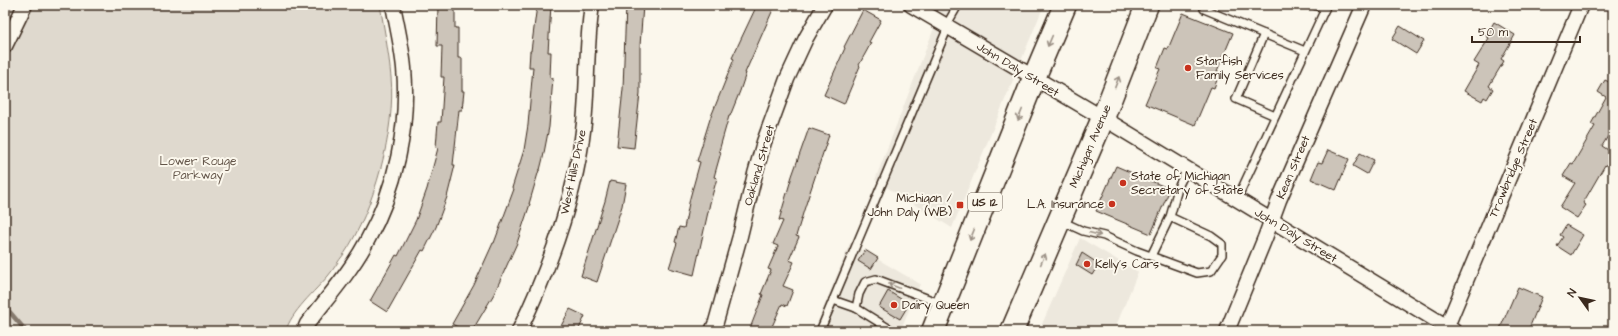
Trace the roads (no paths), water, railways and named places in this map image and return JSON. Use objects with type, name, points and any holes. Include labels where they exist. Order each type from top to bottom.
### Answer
[{"type":"main road","name":"US 12","points":[[933,331],[1034,78],[1065,5]]},
{"type":"main road","name":"Michigan Avenue","points":[[1012,331],[1103,118],[1147,5]]},
{"type":"street","points":[[5,46],[25,5]]},
{"type":"street","points":[[304,331],[307,324],[346,274],[367,241],[383,208],[394,174],[402,132],[405,91],[402,47],[393,5]]},
{"type":"street","name":"West Hills Drive","points":[[519,331],[535,297],[554,249],[570,198],[580,151],[584,123],[592,5]]},
{"type":"street","name":"Oakland Street","points":[[712,331],[716,322],[740,236],[755,174],[775,110],[806,38],[825,5]]},
{"type":"street","name":"John Daly Street","points":[[911,5],[1103,118],[1449,330]]},
{"type":"street","name":"Kean Street","points":[[1227,331],[1279,200],[1364,5]]},
{"type":"street","name":"Trowbridge Street","points":[[1449,330],[1581,5]]},
{"type":"lane","points":[[820,331],[947,26],[958,5]]},
{"type":"lane","points":[[1206,5],[1204,9],[1305,51]]},
{"type":"lane","points":[[1237,199],[1325,7],[1315,5]]},
{"type":"lane","points":[[1264,34],[1236,98],[1275,116]]},
{"type":"lane","points":[[1151,256],[1170,217],[1179,185],[1187,170]]},
{"type":"lane","points":[[1059,220],[1083,231],[1104,236],[1151,256],[1197,273],[1212,270],[1222,255],[1222,244],[1211,236],[1170,217]]},
{"type":"lane","points":[[856,308],[859,294],[865,282],[876,279],[944,305]]},
{"type":"lane","points":[[833,300],[856,308],[893,331]]},
{"type":"waterway","points":[[5,299],[8,310],[26,331]]},
{"type":"place","name":"Starfish Family Services","points":[[1188,68]]},
{"type":"place","name":"State of Michigan Secretary of State","points":[[1123,183]]},
{"type":"place","name":"L.A. Insurance","points":[[1112,204]]},
{"type":"place","name":"Michigan / John Daly (WB)","points":[[960,205]]},
{"type":"place","name":"Kelly's Cars","points":[[1087,264]]},
{"type":"place","name":"Dairy Queen","points":[[894,305]]},
{"type":"park label","name":"Lower Rouge Parkway","points":[[198,168]]}]
